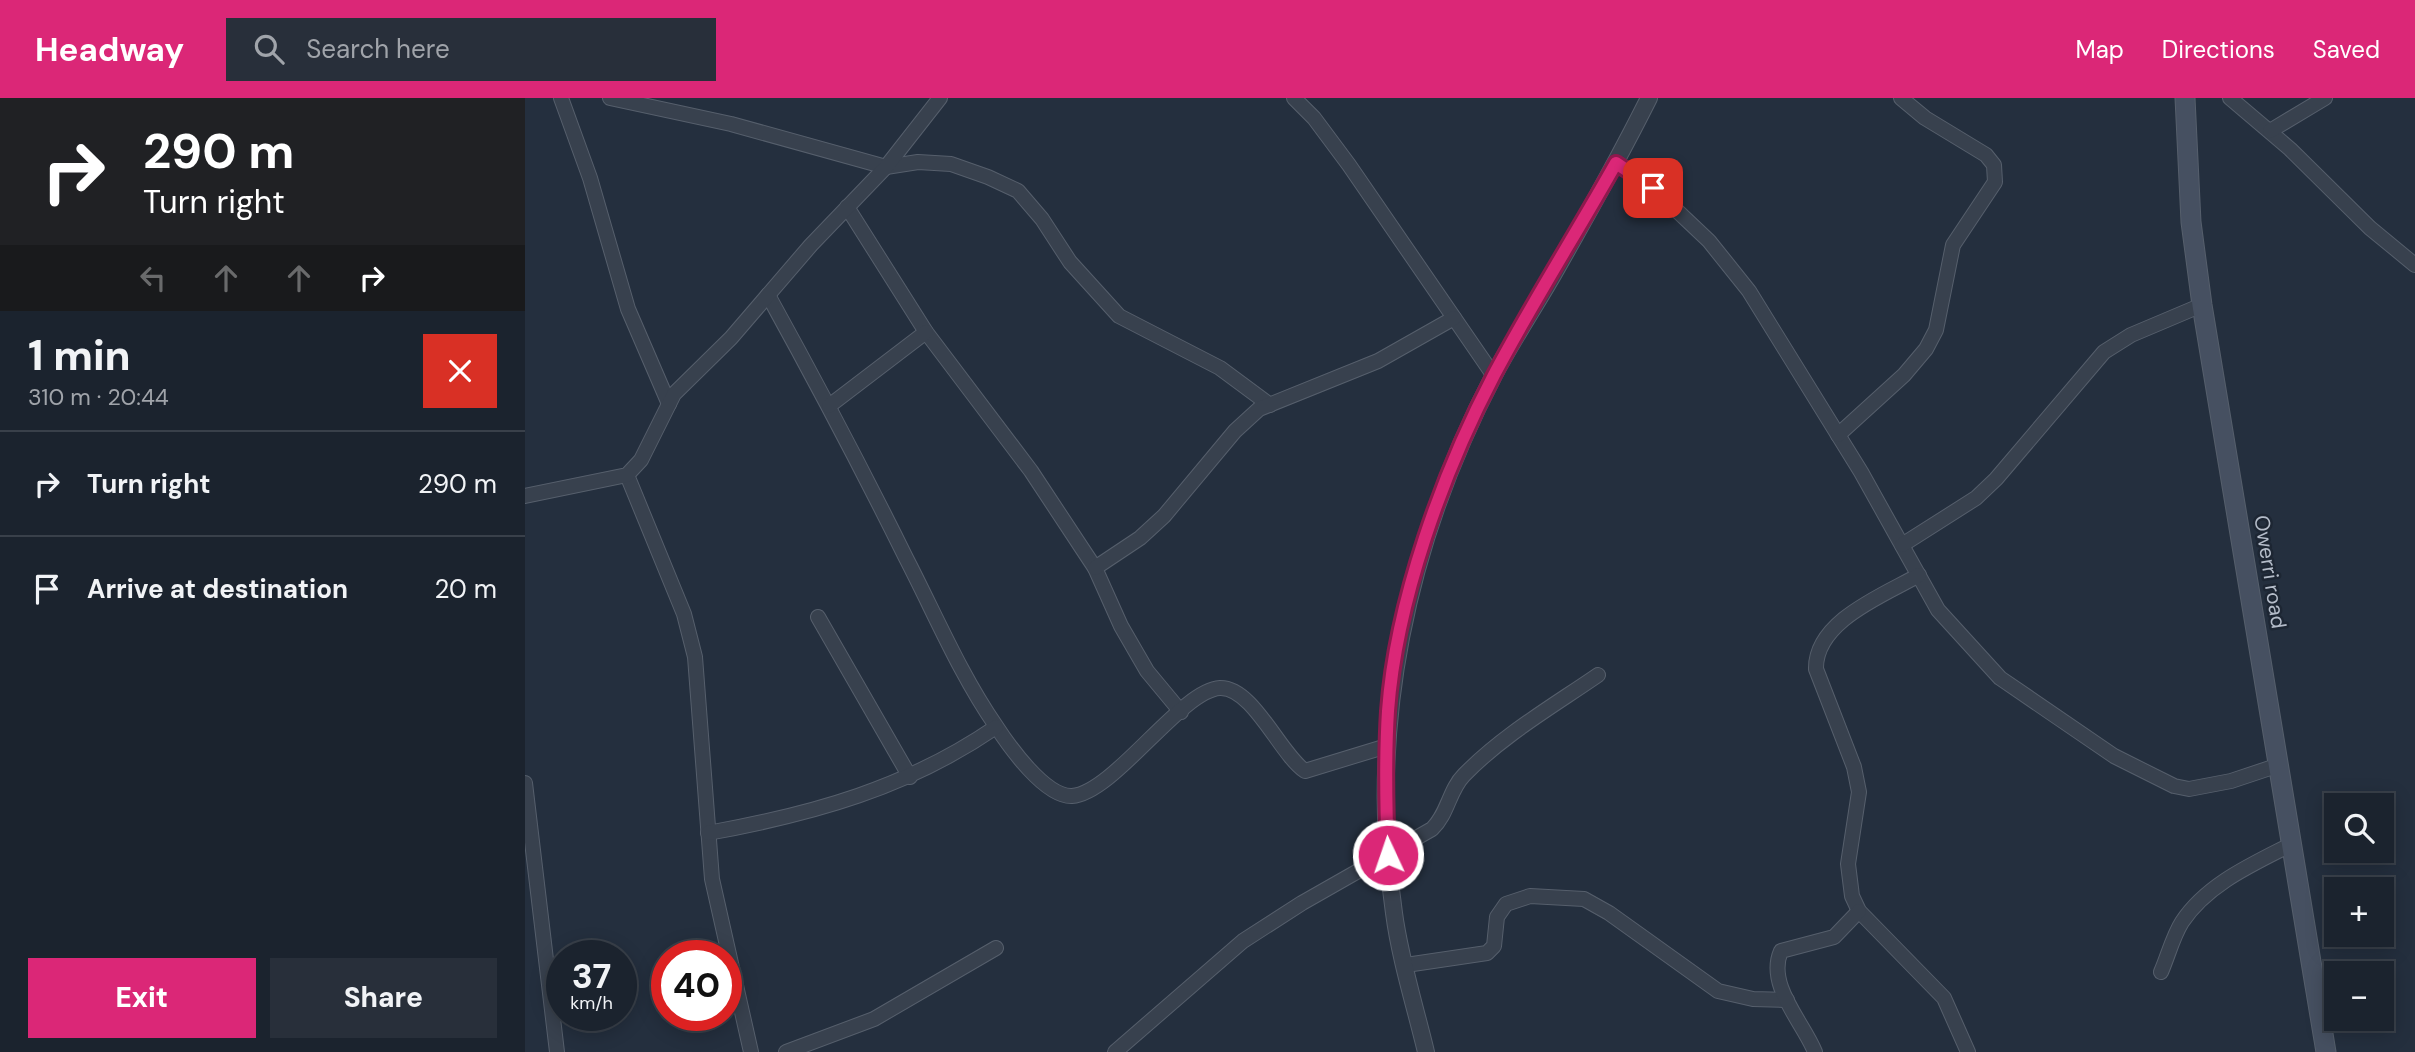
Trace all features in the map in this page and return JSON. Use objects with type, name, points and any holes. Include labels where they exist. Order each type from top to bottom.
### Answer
[{"type":"main road","name":"Owerri road","points":[[2185,98],[2191,222],[2203,305],[2326,1052]]},
{"type":"street","points":[[561,98],[590,178],[628,309],[669,404]]},
{"type":"street","points":[[610,98],[731,124],[886,167],[918,162],[951,164],[1018,191],[1042,219],[1070,262],[1119,316],[1220,368],[1271,405]]},
{"type":"street","points":[[525,496],[627,475],[641,460],[679,389],[731,338],[886,167],[940,98]]},
{"type":"street","points":[[1294,98],[1314,118],[1349,165],[1494,376]]},
{"type":"street","points":[[1426,1052],[1394,914],[1388,855],[1388,710],[1399,636],[1433,513],[1494,376],[1616,163],[1649,98]]},
{"type":"street","points":[[1838,435],[1904,375],[1926,349],[1936,330],[1953,245],[1995,181],[1994,165],[1986,155],[1925,118],[1901,98]]},
{"type":"street","points":[[2230,98],[2270,131],[2369,228],[2415,265]]},
{"type":"street","points":[[2270,131],[2325,98]]},
{"type":"street","points":[[1616,163],[1653,188],[1709,241],[1749,291],[1838,435],[1938,610],[2000,678],[2114,756],[2153,777],[2189,789],[2231,781],[2279,765]]},
{"type":"street","points":[[847,207],[926,332],[1003,431],[1095,568],[1121,626],[1147,671],[1181,712]]},
{"type":"street","points":[[768,295],[829,406],[976,696],[1030,771],[1055,791],[1069,796],[1082,794],[1100,782],[1181,712],[1206,694],[1220,688],[1234,692],[1256,710],[1294,764],[1305,771],[1387,747]]},
{"type":"street","points":[[1902,545],[1976,498],[2104,352],[2131,335],[2203,305]]},
{"type":"street","points":[[1095,568],[1140,538],[1164,516],[1235,431],[1259,409],[1378,361],[1454,318]]},
{"type":"street","points":[[829,406],[926,332]]},
{"type":"street","points":[[627,475],[684,614],[695,657],[712,879],[751,1052]]},
{"type":"street","points":[[1919,575],[1847,617],[1822,642],[1816,655],[1816,668],[1854,767],[1859,792],[1848,864],[1851,896],[1859,911],[1944,998],[1968,1052]]},
{"type":"street","points":[[818,617],[910,777]]},
{"type":"street","points":[[1115,1052],[1243,941],[1303,903],[1432,829],[1443,818],[1461,778],[1478,761],[1526,724],[1598,676]]},
{"type":"street","points":[[708,833],[791,818],[910,777],[955,755],[996,727]]},
{"type":"street","points":[[525,783],[557,1052]]},
{"type":"street","points":[[2161,972],[2182,923],[2205,897],[2240,872],[2292,844]]},
{"type":"street","points":[[1406,965],[1487,953],[1494,946],[1497,917],[1506,904],[1530,897],[1584,899],[1609,913],[1718,991],[1753,999],[1787,1000]]},
{"type":"street","points":[[1815,1052],[1787,1000],[1776,962],[1781,951],[1834,937],[1859,911]]},
{"type":"street","points":[[786,1052],[874,1019],[996,948]]},
{"type":"route","points":[[1388,855],[1385,800],[1388,710],[1399,636],[1433,513],[1494,376],[1616,163],[1653,188]]}]
